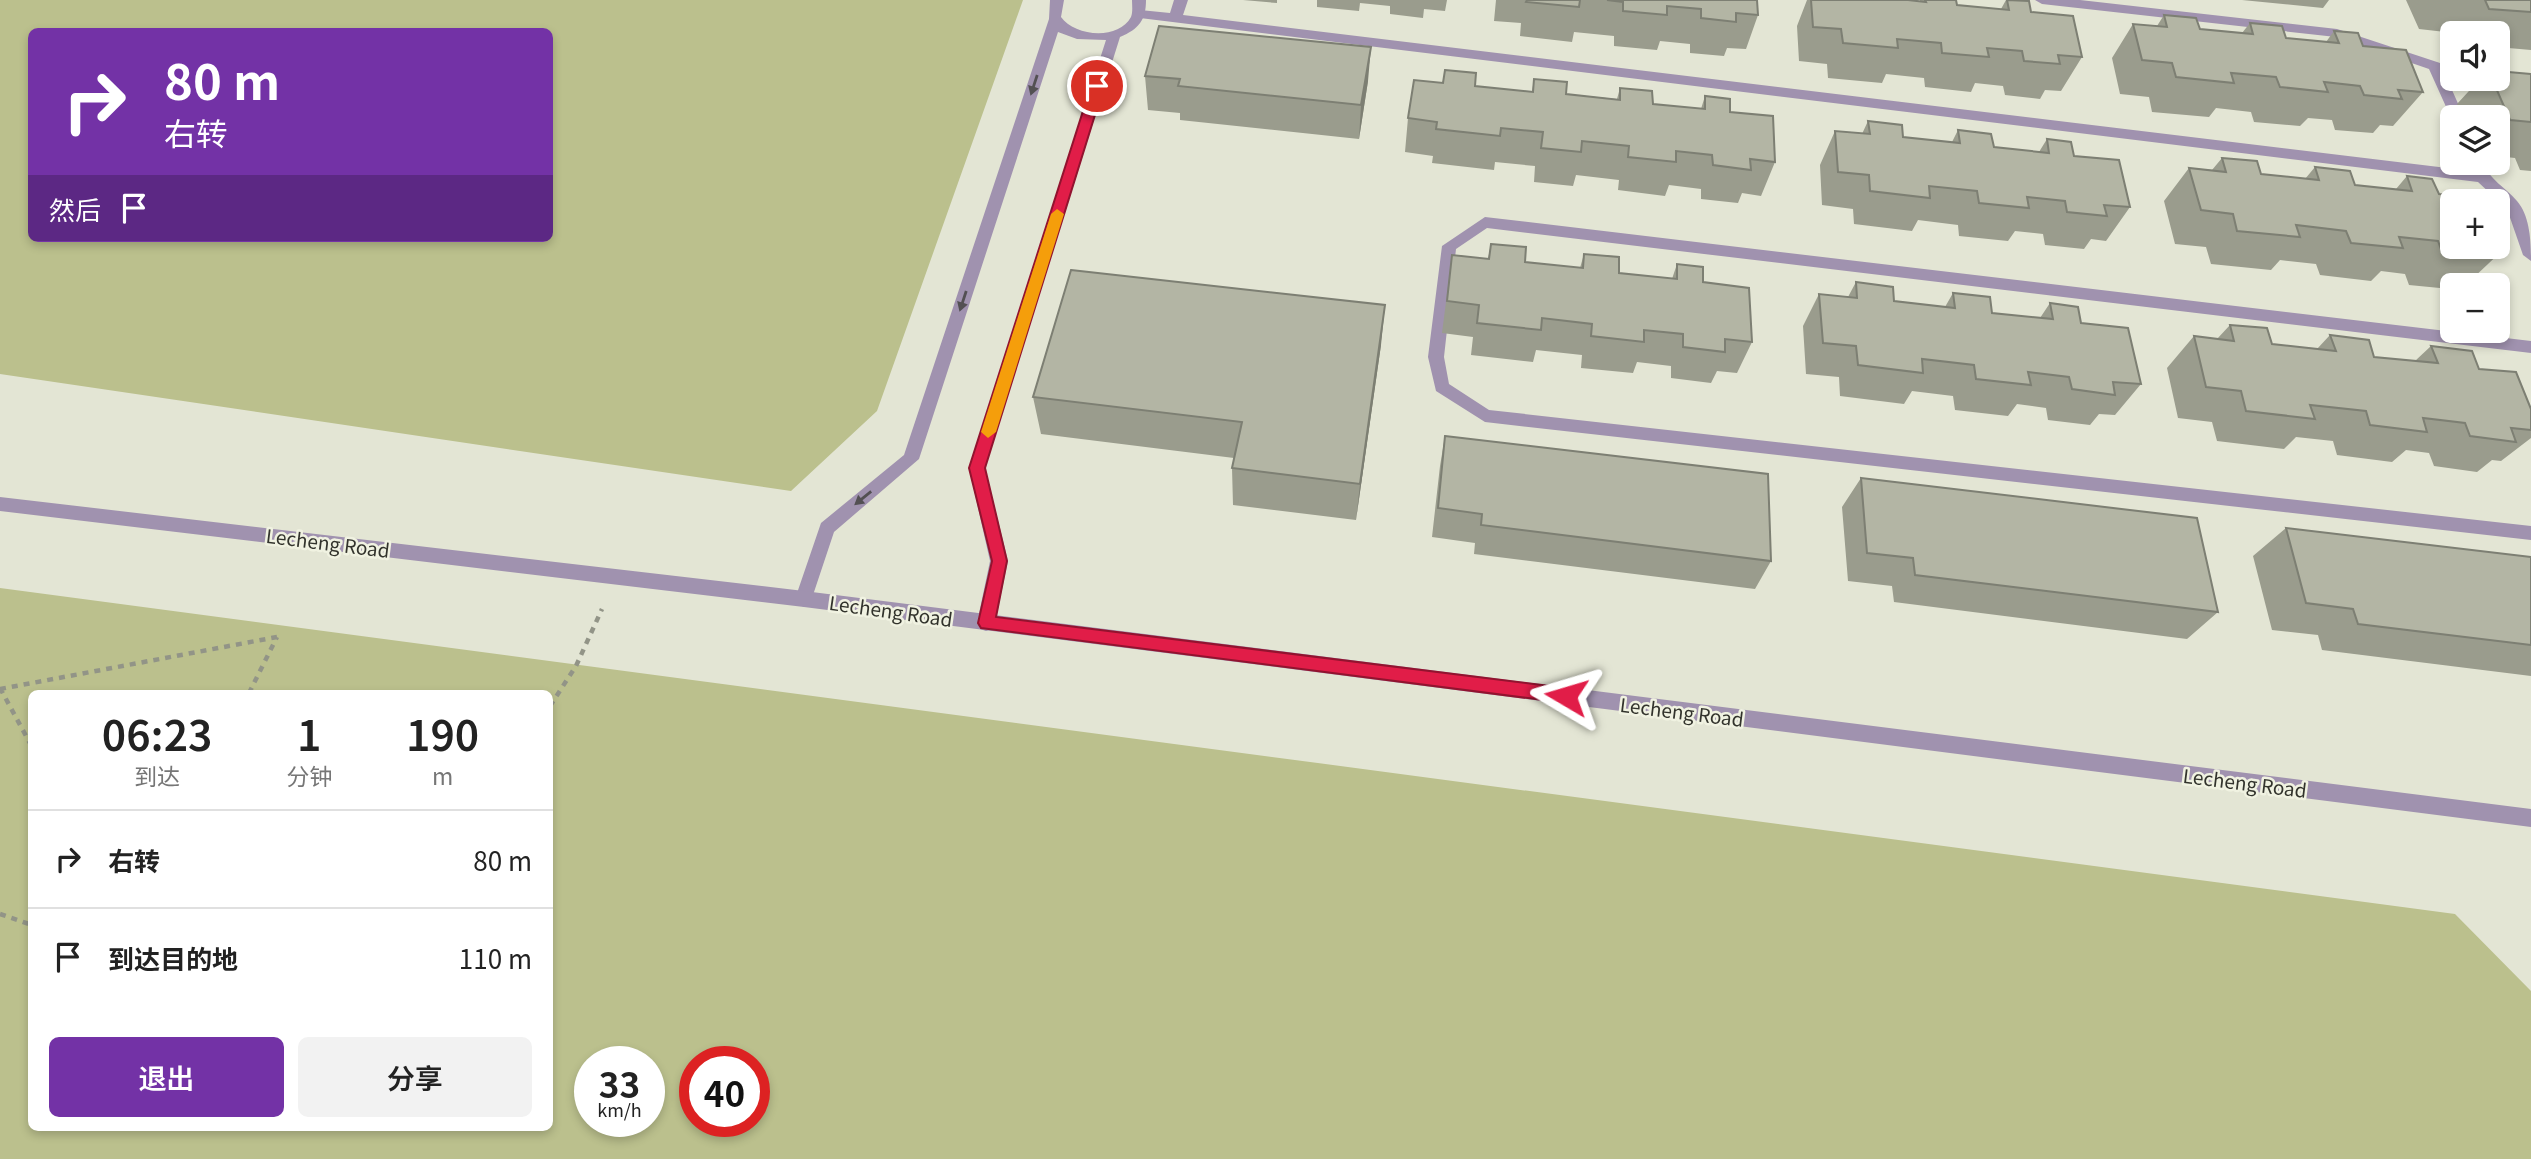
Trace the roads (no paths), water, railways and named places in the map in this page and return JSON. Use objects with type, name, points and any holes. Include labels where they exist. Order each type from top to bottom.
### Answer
[{"type":"street","points":[[804,599],[827,528],[911,459],[1055,20],[1053,11],[1056,0]]},
{"type":"street","points":[[1175,18],[1181,0]]},
{"type":"street","points":[[2042,0],[2337,33],[2440,67]]},
{"type":"street","points":[[1055,20],[1072,34],[1085,37],[1114,35],[1126,30],[1140,7],[1175,18],[2440,165]]},
{"type":"street","points":[[986,623],[999,561],[977,468],[1114,35]]},
{"type":"street","points":[[2435,66],[2452,105]]},
{"type":"street","points":[[2484,175],[2513,206],[2531,255]]},
{"type":"street","points":[[2513,206],[2531,208]]},
{"type":"street","points":[[2531,347],[1485,222],[1449,246],[1436,356],[1441,387],[1485,416],[2531,533]]},
{"type":"street","name":"Lecheng Road","points":[[0,504],[804,599],[2531,818]]}]
